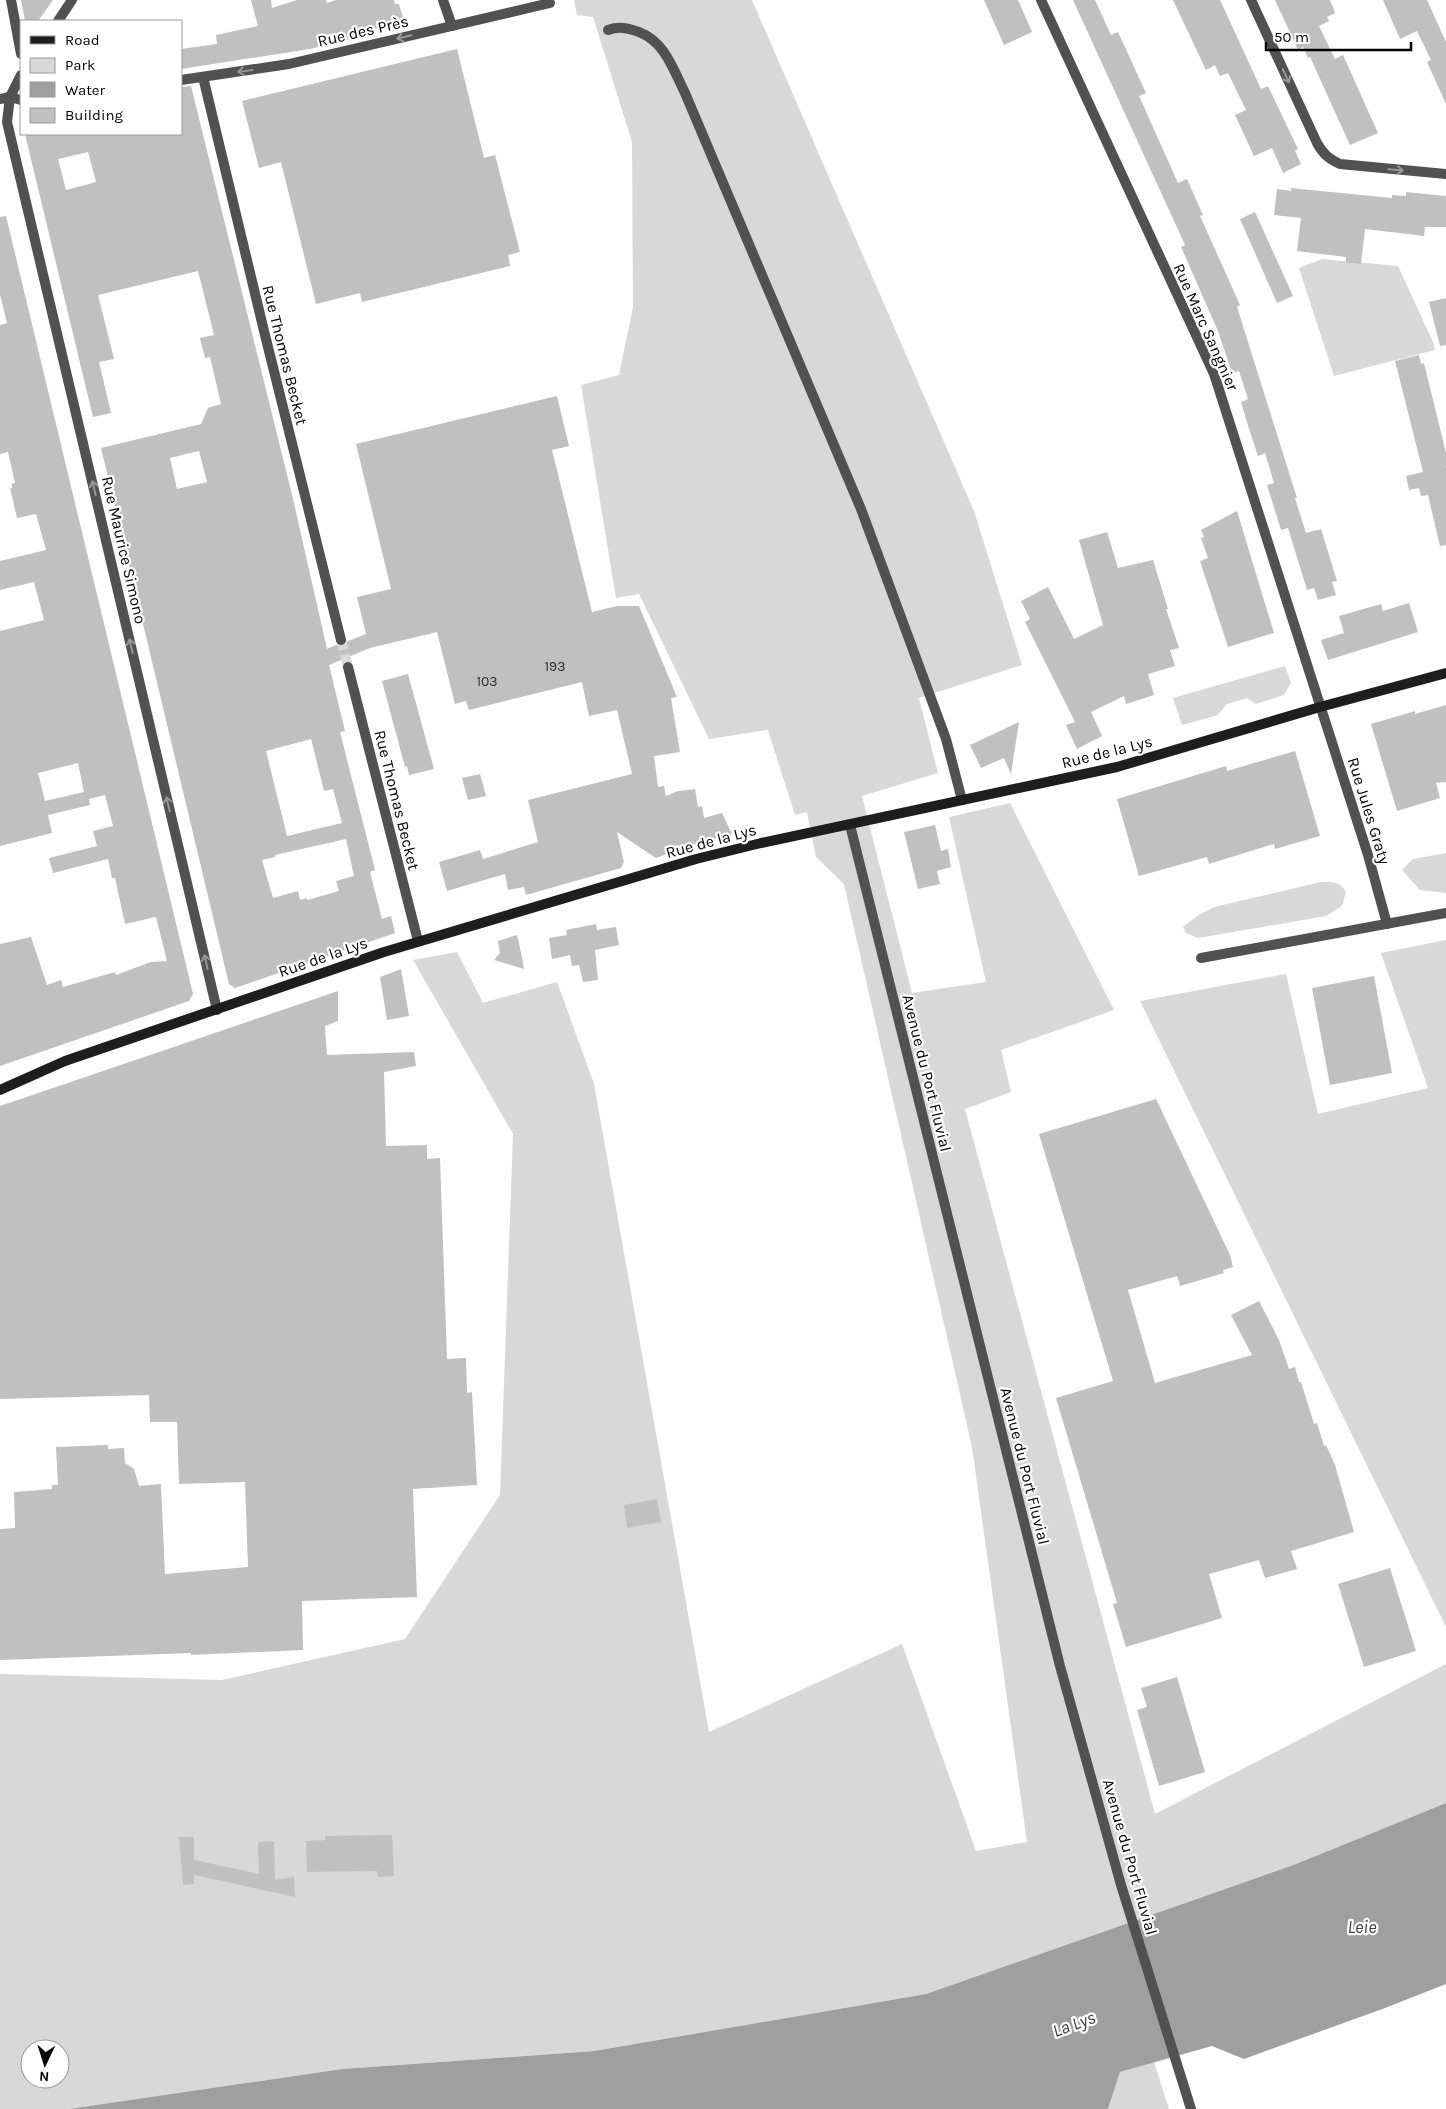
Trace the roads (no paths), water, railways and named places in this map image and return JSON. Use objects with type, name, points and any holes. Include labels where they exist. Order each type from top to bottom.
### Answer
[{"type":"main road","name":"Rue de la Lys","points":[[0,1090],[65,1061],[418,941],[696,859],[754,844],[1117,767],[1320,707],[1446,673]]},
{"type":"street","points":[[11,0],[20,49]]},
{"type":"street","points":[[59,20],[72,0]]},
{"type":"street","points":[[443,0],[452,26]]},
{"type":"street","name":"Rue Marc Sangnier","points":[[1041,0],[1214,374],[1320,707]]},
{"type":"street","points":[[1251,0],[1322,152],[1340,164],[1446,174]]},
{"type":"street","name":"Rue des Près","points":[[182,80],[289,64],[550,3]]},
{"type":"street","points":[[608,30],[618,28],[630,29],[653,39],[661,47],[685,93],[861,509],[946,739],[962,800]]},
{"type":"street","name":"Rue Maurice Simono","points":[[20,76],[5,98],[7,122],[216,1010]]},
{"type":"street","name":"Rue Thomas Becket","points":[[203,77],[261,322],[341,640]]},
{"type":"street","points":[[5,98],[20,100]]},
{"type":"street","name":"Rue Thomas Becket","points":[[348,666],[418,941]]},
{"type":"street","name":"Rue Jules Graty","points":[[1320,707],[1368,855],[1387,924]]},
{"type":"street","name":"Avenue du Port Fluvial","points":[[850,825],[1036,1574],[1121,1884],[1191,2109]]},
{"type":"street","points":[[1201,958],[1446,913]]},
{"type":"water","name":"Leie","points":[[1446,1803],[1446,1984],[1244,2059],[1212,2046],[1120,2072],[1108,2109],[69,2109],[342,2069],[594,2051],[926,1994],[1296,1864]]},
{"type":"tunnel","points":[[341,640],[348,667]]},
{"type":"water label","name":"La Lys","points":[[1074,2024]]}]
